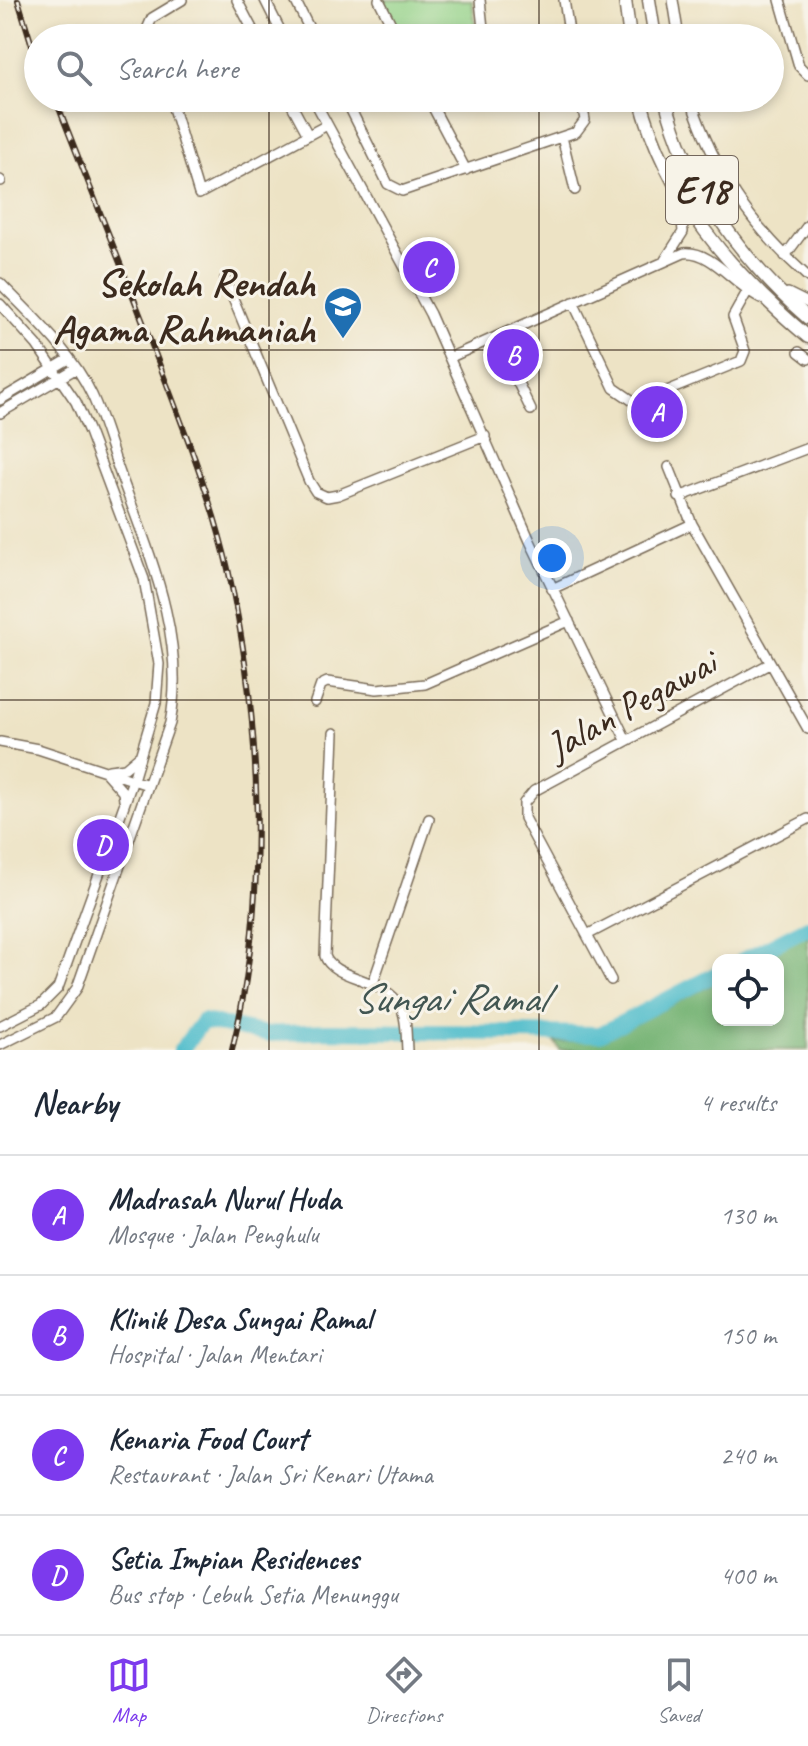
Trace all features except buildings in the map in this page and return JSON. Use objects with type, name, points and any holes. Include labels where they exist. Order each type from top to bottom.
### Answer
[{"type":"highway","points":[[625,0],[628,24]]},
{"type":"highway","points":[[649,0],[653,24]]},
{"type":"highway","name":"E18","points":[[645,112],[661,160],[680,197],[708,237],[761,298],[808,337]]},
{"type":"highway","name":"E18","points":[[670,112],[692,173],[760,271],[808,318]]},
{"type":"street","points":[[149,24],[152,18],[182,0]]},
{"type":"street","points":[[237,0],[250,24]]},
{"type":"street","points":[[265,0],[277,24]]},
{"type":"street","points":[[295,0],[307,24]]},
{"type":"street","points":[[379,0],[391,24]]},
{"type":"street","points":[[480,0],[483,24]]},
{"type":"street","points":[[564,0],[568,24]]},
{"type":"street","points":[[673,0],[677,24]]},
{"type":"street","points":[[780,0],[799,66],[808,75]]},
{"type":"street","points":[[174,112],[199,194],[327,125]]},
{"type":"street","points":[[296,112],[308,135]]},
{"type":"street","points":[[320,112],[451,357],[552,589],[626,740]]},
{"type":"street","points":[[352,112],[388,184],[402,191],[576,132],[585,120],[584,112]]},
{"type":"street","points":[[435,112],[466,170]]},
{"type":"street","points":[[695,112],[716,166],[744,210],[808,277]]},
{"type":"street","points":[[562,137],[575,190]]},
{"type":"street","points":[[665,260],[683,232],[680,197]]},
{"type":"street","points":[[785,256],[808,225]]},
{"type":"street","points":[[451,357],[684,253],[703,255],[747,292],[761,298]]},
{"type":"street","points":[[760,271],[796,299],[808,303]]},
{"type":"street","points":[[225,279],[296,453],[316,492],[327,497],[338,495],[485,436]]},
{"type":"street","points":[[0,283],[69,359],[92,394],[158,577],[172,650],[173,706],[87,967],[73,996],[56,1017],[0,1045]]},
{"type":"street","points":[[573,302],[614,388],[633,401],[645,400],[741,361],[744,345],[733,317],[747,292]]},
{"type":"street","points":[[0,304],[37,345],[76,402],[144,579],[159,664],[159,684],[133,780],[58,988],[41,1005],[0,1026]]},
{"type":"street","points":[[496,337],[531,410]]},
{"type":"street","points":[[31,382],[41,361],[37,345]]},
{"type":"street","points":[[799,352],[808,359]]},
{"type":"street","points":[[0,413],[56,374],[69,359]]},
{"type":"street","points":[[0,400],[31,382],[75,369]]},
{"type":"street","points":[[679,497],[808,448]]},
{"type":"street","points":[[669,467],[692,524],[808,729]]},
{"type":"street","points":[[552,589],[692,524]]},
{"type":"street","points":[[315,702],[321,685],[327,682],[377,689],[425,684],[569,621]]},
{"type":"street","name":"Jalan Pegawai","points":[[587,935],[524,818],[524,803],[534,791],[769,664]]},
{"type":"street","points":[[334,733],[325,956],[332,968],[373,983],[395,999],[405,1020],[406,1045]]},
{"type":"street","points":[[0,742],[38,749],[148,785]]},
{"type":"street","points":[[101,770],[125,768],[140,755]]},
{"type":"street","points":[[101,770],[118,785],[124,804]]},
{"type":"street","points":[[373,983],[429,819]]},
{"type":"street","points":[[611,980],[587,935],[808,819]]},
{"type":"green space","points":[[383,0],[472,0],[475,24],[395,24]]},
{"type":"green space","points":[[808,934],[808,1050],[560,1050],[555,1042],[605,1039],[712,984],[712,1026],[784,1026],[784,954],[770,954]]},
{"type":"waterway","name":"Sungai Ramal","points":[[755,954],[808,927]]},
{"type":"waterway","name":"Sungai Ramal","points":[[181,1050],[203,1021],[267,1034],[327,1031],[600,1034],[712,976]]},
{"type":"railway","points":[[18,0],[25,24]]},
{"type":"railway","points":[[60,112],[199,470],[222,544],[239,627],[254,748],[256,872],[252,933],[232,1050]]},
{"type":"place","name":"Kenaria Food Court","points":[[429,267]]},
{"type":"place","name":"Sekolah Rendah Agama Rahmaniah","points":[[343,340]]},
{"type":"place","name":"Klinik Desa Sungai Ramal","points":[[513,355]]},
{"type":"place","name":"Madrasah Nurul Huda","points":[[657,412]]},
{"type":"place","name":"Setia Impian Residences","points":[[103,845]]}]
